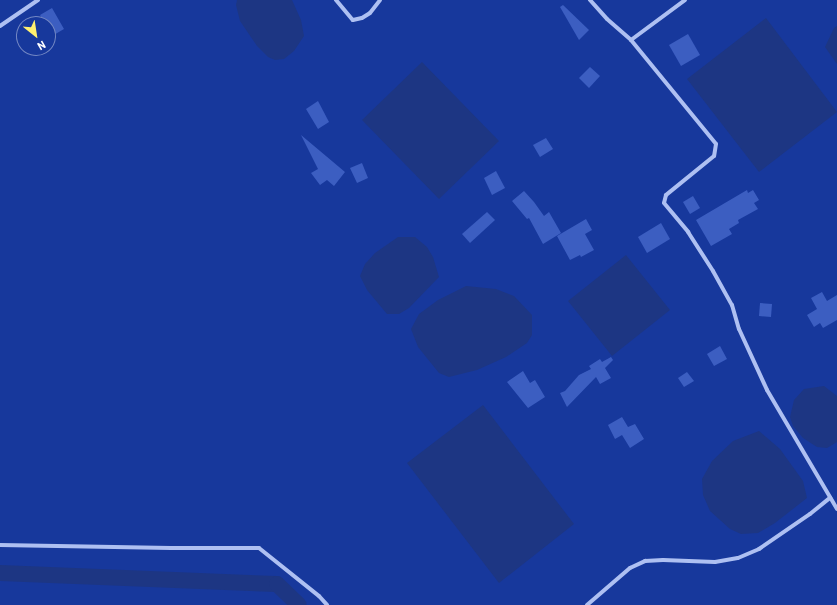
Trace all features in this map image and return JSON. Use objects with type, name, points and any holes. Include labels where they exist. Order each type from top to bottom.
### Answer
[{"type":"street","points":[[0,26],[38,0]]},
{"type":"street","points":[[336,0],[353,20],[362,18],[370,13],[380,0]]},
{"type":"street","points":[[590,0],[607,19],[631,40],[716,144],[714,156],[666,195],[664,203],[688,232],[713,271],[732,305],[739,329],[767,390],[837,509]]},
{"type":"street","points":[[631,40],[686,0]]},
{"type":"street","points":[[587,605],[630,568],[644,562],[663,560],[715,562],[738,558],[759,548],[810,514],[830,498]]},
{"type":"street","points":[[0,545],[259,548],[320,596],[327,605]]},
{"type":"water","points":[[237,0],[292,0],[301,20],[304,36],[294,51],[284,59],[275,60],[268,57],[257,46],[240,21],[236,5]]},
{"type":"water","points":[[766,18],[837,112],[759,172],[687,79]]},
{"type":"water","points":[[837,26],[837,64],[825,47],[834,28]]},
{"type":"water","points":[[422,62],[499,141],[439,199],[362,120]]},
{"type":"water","points":[[398,237],[415,237],[427,247],[433,257],[439,277],[409,308],[399,314],[387,314],[367,290],[360,276],[365,264],[375,253]]},
{"type":"water","points":[[626,255],[670,310],[612,356],[568,301]]},
{"type":"water","points":[[466,286],[496,289],[514,296],[532,315],[532,335],[527,343],[506,357],[477,370],[449,377],[439,373],[418,347],[411,329],[419,314],[438,300]]},
{"type":"water","points":[[824,386],[837,396],[837,442],[827,448],[817,447],[803,438],[793,426],[790,417],[794,400],[804,389]]},
{"type":"water","points":[[483,405],[574,524],[499,583],[407,463]]},
{"type":"water","points":[[759,431],[780,449],[803,481],[807,498],[775,523],[758,533],[741,534],[730,529],[710,511],[703,495],[702,479],[712,461],[733,441]]},
{"type":"building","points":[[563,5],[589,30],[579,40],[560,7]]},
{"type":"building","points":[[52,8],[64,29],[56,34],[56,16],[40,15]]},
{"type":"building","points":[[688,34],[700,55],[681,66],[669,45]]},
{"type":"building","points":[[590,67],[600,76],[589,88],[579,78]]},
{"type":"building","points":[[318,101],[329,122],[318,129],[306,109]]},
{"type":"building","points":[[301,135],[345,172],[334,186],[327,180],[320,185],[311,173],[318,169]]},
{"type":"building","points":[[546,138],[553,149],[540,157],[533,145]]},
{"type":"building","points":[[362,163],[368,178],[357,183],[350,168]]},
{"type":"building","points":[[496,171],[505,188],[492,195],[484,178]]},
{"type":"building","points":[[747,190],[748,193],[753,190],[759,200],[754,203],[758,209],[738,220],[739,223],[729,229],[732,234],[711,246],[696,220]]},
{"type":"building","points":[[524,191],[544,216],[549,212],[561,233],[543,244],[529,218],[527,219],[512,201]]},
{"type":"building","points":[[693,196],[700,208],[690,214],[683,202]]},
{"type":"building","points":[[487,212],[495,220],[470,243],[462,234]]},
{"type":"building","points":[[586,219],[592,230],[585,234],[594,250],[581,257],[580,255],[570,260],[557,236]]},
{"type":"building","points":[[661,223],[670,239],[647,253],[638,237]]},
{"type":"building","points":[[822,292],[827,301],[837,295],[837,320],[823,328],[820,323],[814,327],[807,315],[817,309],[811,298]]},
{"type":"building","points":[[760,303],[772,304],[771,317],[759,316]]},
{"type":"building","points":[[720,346],[727,359],[714,366],[707,354]]},
{"type":"building","points":[[611,357],[613,360],[605,368],[611,378],[600,384],[596,377],[567,407],[560,393],[565,391],[579,375],[591,369],[589,366],[600,359],[602,362]]},
{"type":"building","points":[[523,371],[530,383],[535,380],[545,397],[528,408],[507,382]]},
{"type":"building","points":[[687,372],[694,381],[684,387],[678,378]]},
{"type":"building","points":[[622,417],[628,427],[635,424],[644,439],[630,448],[622,435],[615,439],[608,425]]},
{"type":"waterway","points":[[0,573],[277,584],[299,605]]}]
